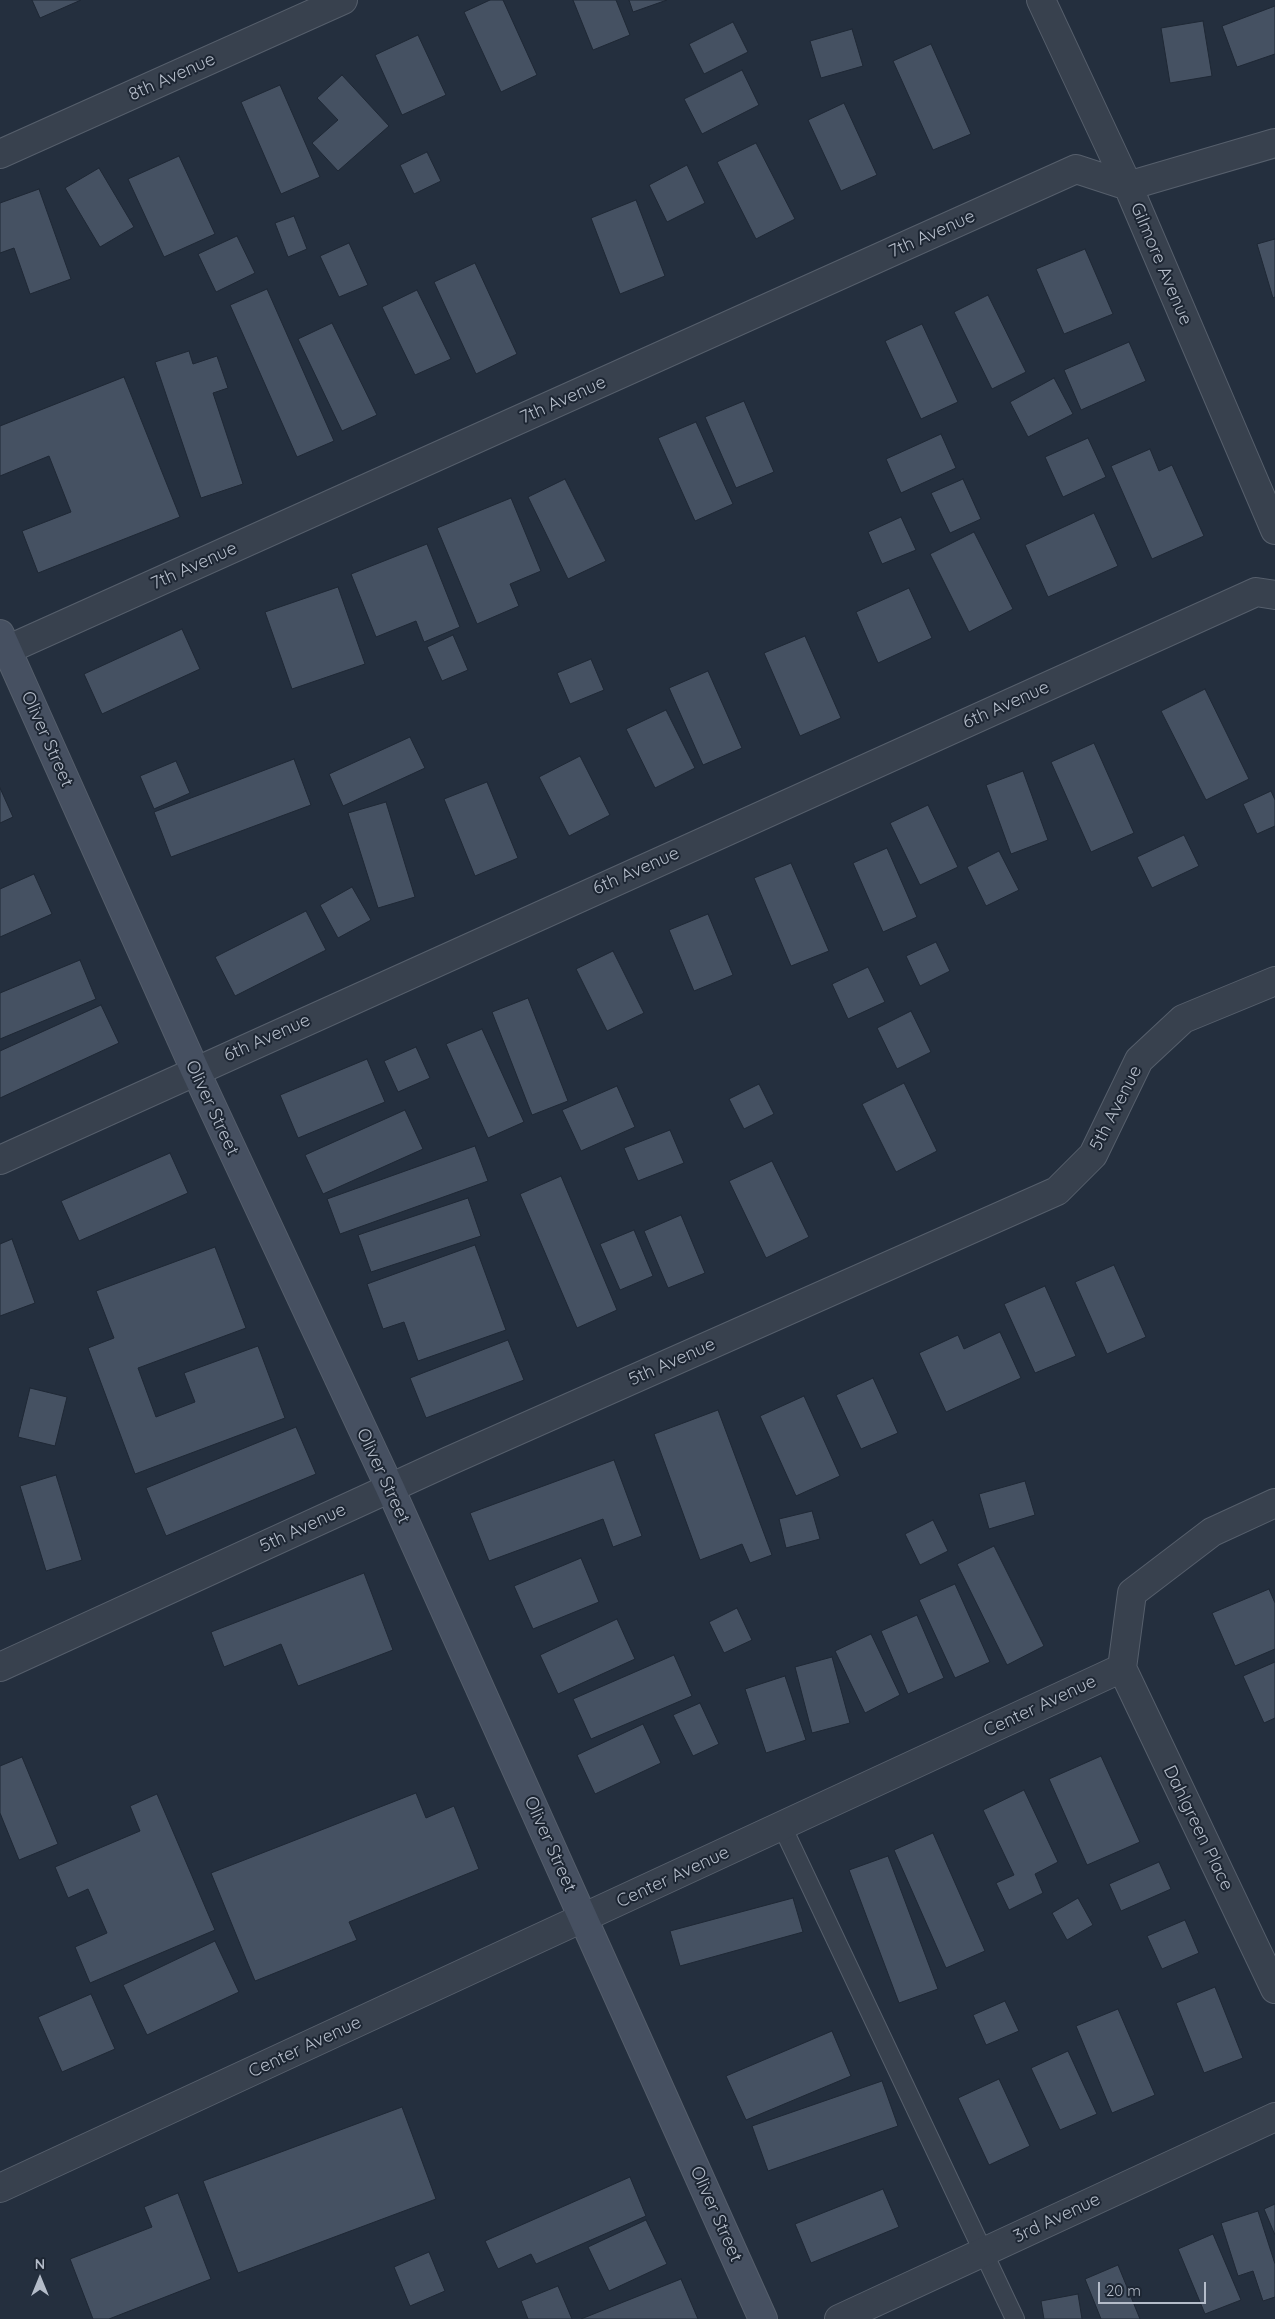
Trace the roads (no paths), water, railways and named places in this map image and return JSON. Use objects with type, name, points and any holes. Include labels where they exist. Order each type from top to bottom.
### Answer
[{"type":"main road","name":"Oliver Street","points":[[2,645],[194,1070],[390,1488],[763,2319]]},
{"type":"street","name":"8th Avenue","points":[[0,154],[343,0]]},
{"type":"street","name":"Gilmore Avenue","points":[[1041,0],[1128,186],[1275,530]]},
{"type":"street","points":[[1128,186],[1275,143]]},
{"type":"street","name":"7th Avenue","points":[[2,645],[1076,169],[1128,186]]},
{"type":"street","name":"6th Avenue","points":[[0,1160],[194,1070],[1256,592],[1275,596]]},
{"type":"street","name":"5th Avenue","points":[[0,1667],[390,1488],[1057,1191],[1093,1155],[1139,1060],[1184,1019],[1275,981]]},
{"type":"street","points":[[1122,1668],[1132,1593],[1212,1532],[1275,1503]]},
{"type":"street","name":"Center Avenue","points":[[0,2188],[584,1919],[1122,1668]]},
{"type":"street","name":"Dahlgreen Place","points":[[1122,1668],[1275,1989]]},
{"type":"street","name":"3rd Avenue","points":[[839,2319],[1275,2117]]},
{"type":"lane","points":[[782,1826],[1015,2319]]}]
